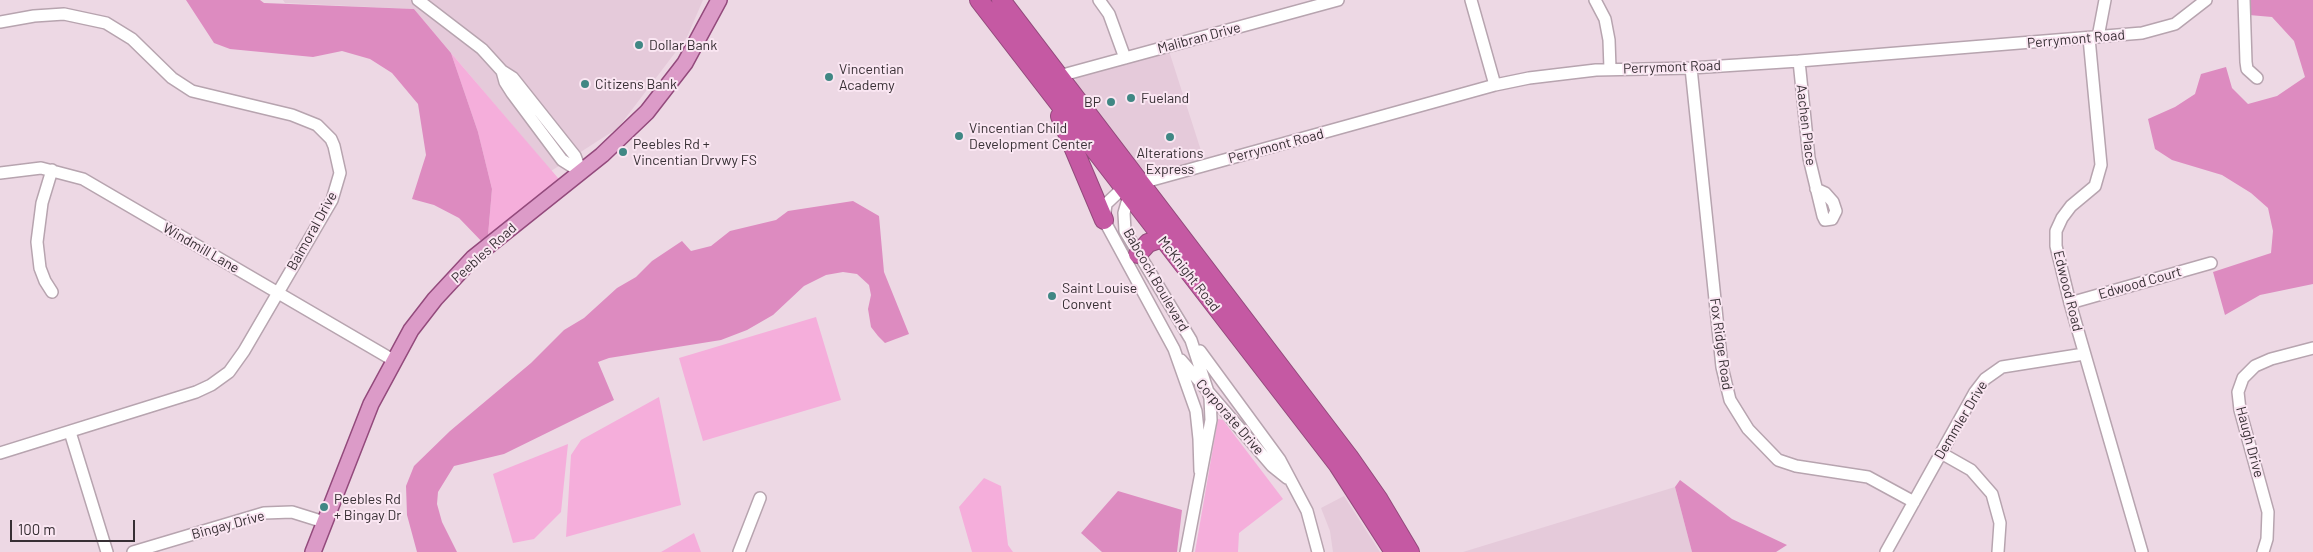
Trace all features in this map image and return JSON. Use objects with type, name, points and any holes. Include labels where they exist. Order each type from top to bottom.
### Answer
[{"type":"highway","name":"McKnight Road","points":[[979,0],[1049,90],[1349,456],[1379,500],[1410,552]]},
{"type":"highway","name":"McKnight Road","points":[[1001,0],[1059,76],[1162,238],[1338,465],[1394,552]]},
{"type":"highway","points":[[1049,90],[1104,220]]},
{"type":"highway","points":[[1138,254],[1148,243],[1162,238]]},
{"type":"main road","name":"Peebles Road","points":[[313,552],[371,404],[393,360],[411,330],[459,272],[616,143],[647,112],[677,76],[697,44],[719,0]]},
{"type":"street","points":[[418,0],[482,49],[502,71],[513,78],[575,156],[580,172]]},
{"type":"street","points":[[1099,0],[1109,14],[1125,58]]},
{"type":"street","name":"Malibran Drive","points":[[1059,76],[1338,0]]},
{"type":"street","points":[[1471,0],[1496,85]]},
{"type":"street","points":[[1595,0],[1604,19],[1609,40],[1610,69]]},
{"type":"street","name":"Edwood Road","points":[[2105,0],[2094,38],[2101,165],[2094,186],[2066,211],[2056,231],[2057,256],[2142,552]]},
{"type":"street","name":"Perrymont Road","points":[[1131,188],[1496,85],[1555,74],[1610,69],[1691,68],[1799,61],[2142,33],[2168,27],[2190,14],[2206,0]]},
{"type":"street","points":[[2244,0],[2247,69],[2257,78]]},
{"type":"street","name":"Balmoral Drive","points":[[0,22],[52,14],[74,15],[98,20],[124,33],[172,78],[192,91],[305,119],[317,125],[331,139],[338,158],[340,173],[337,186],[278,293],[236,363],[219,380],[196,392],[0,453]]},
{"type":"street","name":"Aachen Place","points":[[1799,61],[1806,144],[1816,189]]},
{"type":"street","name":"Fox Ridge Road","points":[[1691,68],[1722,367],[1730,400],[1741,420],[1763,446],[1786,464],[1868,477],[1914,502]]},
{"type":"street","name":"Windmill Lane","points":[[0,173],[31,167],[52,170],[84,179],[393,360]]},
{"type":"street","points":[[52,170],[40,212],[37,242],[40,268],[52,292]]},
{"type":"street","points":[[1104,220],[1106,204],[1131,188]]},
{"type":"street","name":"Babcock Boulevard","points":[[1131,188],[1124,225],[1138,254],[1191,340],[1208,391],[1211,420],[1186,552]]},
{"type":"street","name":"Babcock Boulevard","points":[[1104,220],[1174,349],[1196,411],[1200,439],[1200,471]]},
{"type":"street","name":"Edwood Court","points":[[2070,303],[2211,263]]},
{"type":"street","name":"Corporate Drive","points":[[1191,340],[1280,460],[1307,510],[1318,552]]},
{"type":"street","name":"Haugh Drive","points":[[2263,552],[2267,538],[2268,512],[2240,410],[2238,392],[2243,378],[2256,366],[2271,359],[2313,348]]},
{"type":"street","name":"Corporate Drive","points":[[1174,349],[1272,466],[1290,481]]},
{"type":"street","name":"Demmler Drive","points":[[1886,552],[1975,392],[1993,371],[2021,362],[2084,354]]},
{"type":"street","points":[[70,432],[107,552]]},
{"type":"street","points":[[1941,453],[1971,470],[1992,494],[2000,523],[1998,552]]},
{"type":"street","points":[[739,552],[760,498]]},
{"type":"street","name":"Bingay Drive","points":[[133,552],[264,514],[292,512],[324,522]]},
{"type":"shaded area","points":[[186,0],[260,0],[264,3],[414,9],[451,53],[478,132],[492,189],[487,247],[459,218],[434,205],[412,199],[426,155],[418,104],[392,73],[370,59],[342,51],[313,57],[230,49],[214,43]]},
{"type":"shaded area","points":[[283,0],[703,0],[687,37],[618,128],[551,171],[414,9],[285,3]]},
{"type":"shaded area","points":[[2248,0],[2313,0],[2313,284],[2260,295],[2225,315],[2213,272],[2271,253],[2273,231],[2268,208],[2251,193],[2222,175],[2172,160],[2155,149],[2148,119],[2175,107],[2195,94],[2201,74],[2226,67],[2232,88],[2248,104],[2277,96],[2305,77],[2294,41],[2272,17],[2249,15]]},
{"type":"shaded area","points":[[1169,51],[1204,160],[1151,174],[1138,165],[1075,84],[1076,77]]},
{"type":"shaded area","points":[[451,53],[564,185],[487,247],[492,189],[478,132]]},
{"type":"shaded area","points":[[853,201],[879,216],[884,272],[909,334],[885,343],[871,327],[868,309],[871,295],[869,285],[857,274],[843,272],[826,275],[804,286],[773,315],[747,330],[721,340],[609,358],[598,362],[614,400],[504,454],[454,466],[438,492],[437,504],[442,522],[457,552],[417,552],[407,515],[406,486],[414,466],[450,431],[531,363],[564,330],[584,318],[617,288],[636,277],[652,261],[682,241],[691,251],[711,246],[730,231],[776,220],[788,211]]},
{"type":"shaded area","points":[[816,317],[841,400],[703,441],[679,358]]},
{"type":"shaded area","points":[[659,397],[681,505],[566,537],[571,455],[581,440]]},
{"type":"shaded area","points":[[1218,419],[1223,420],[1283,499],[1239,533],[1238,552],[1195,552]]},
{"type":"shaded area","points":[[568,444],[561,512],[534,539],[513,543],[493,474]]},
{"type":"shaded area","points":[[984,478],[1001,486],[1008,545],[1013,552],[972,552],[959,507]]},
{"type":"shaded area","points":[[1680,480],[1732,519],[1787,545],[1776,552],[1692,552],[1675,487]]},
{"type":"shaded area","points":[[1675,487],[1692,552],[1463,552]]},
{"type":"shaded area","points":[[1118,491],[1182,510],[1177,552],[1102,552],[1081,533]]},
{"type":"shaded area","points":[[1344,496],[1380,552],[1333,552],[1330,531],[1321,508]]},
{"type":"shaded area","points":[[694,533],[701,552],[661,552]]},
{"type":"place","name":"Dollar Bank","points":[[639,45]]},
{"type":"place","name":"Vincentian Academy","points":[[829,77]]},
{"type":"place","name":"Citizens Bank","points":[[585,84]]},
{"type":"place","name":"Fueland","points":[[1131,98]]},
{"type":"place","name":"BP","points":[[1111,102]]},
{"type":"place","name":"Vincentian Child Development Center","points":[[959,136]]},
{"type":"place","name":"Alterations Express","points":[[1170,137]]},
{"type":"place","name":"Peebles Rd + Vincentian Drvwy FS","points":[[623,152]]},
{"type":"place","name":"Saint Louise Convent","points":[[1052,296]]},
{"type":"place","name":"Peebles Rd + Bingay Dr","points":[[324,507]]}]
